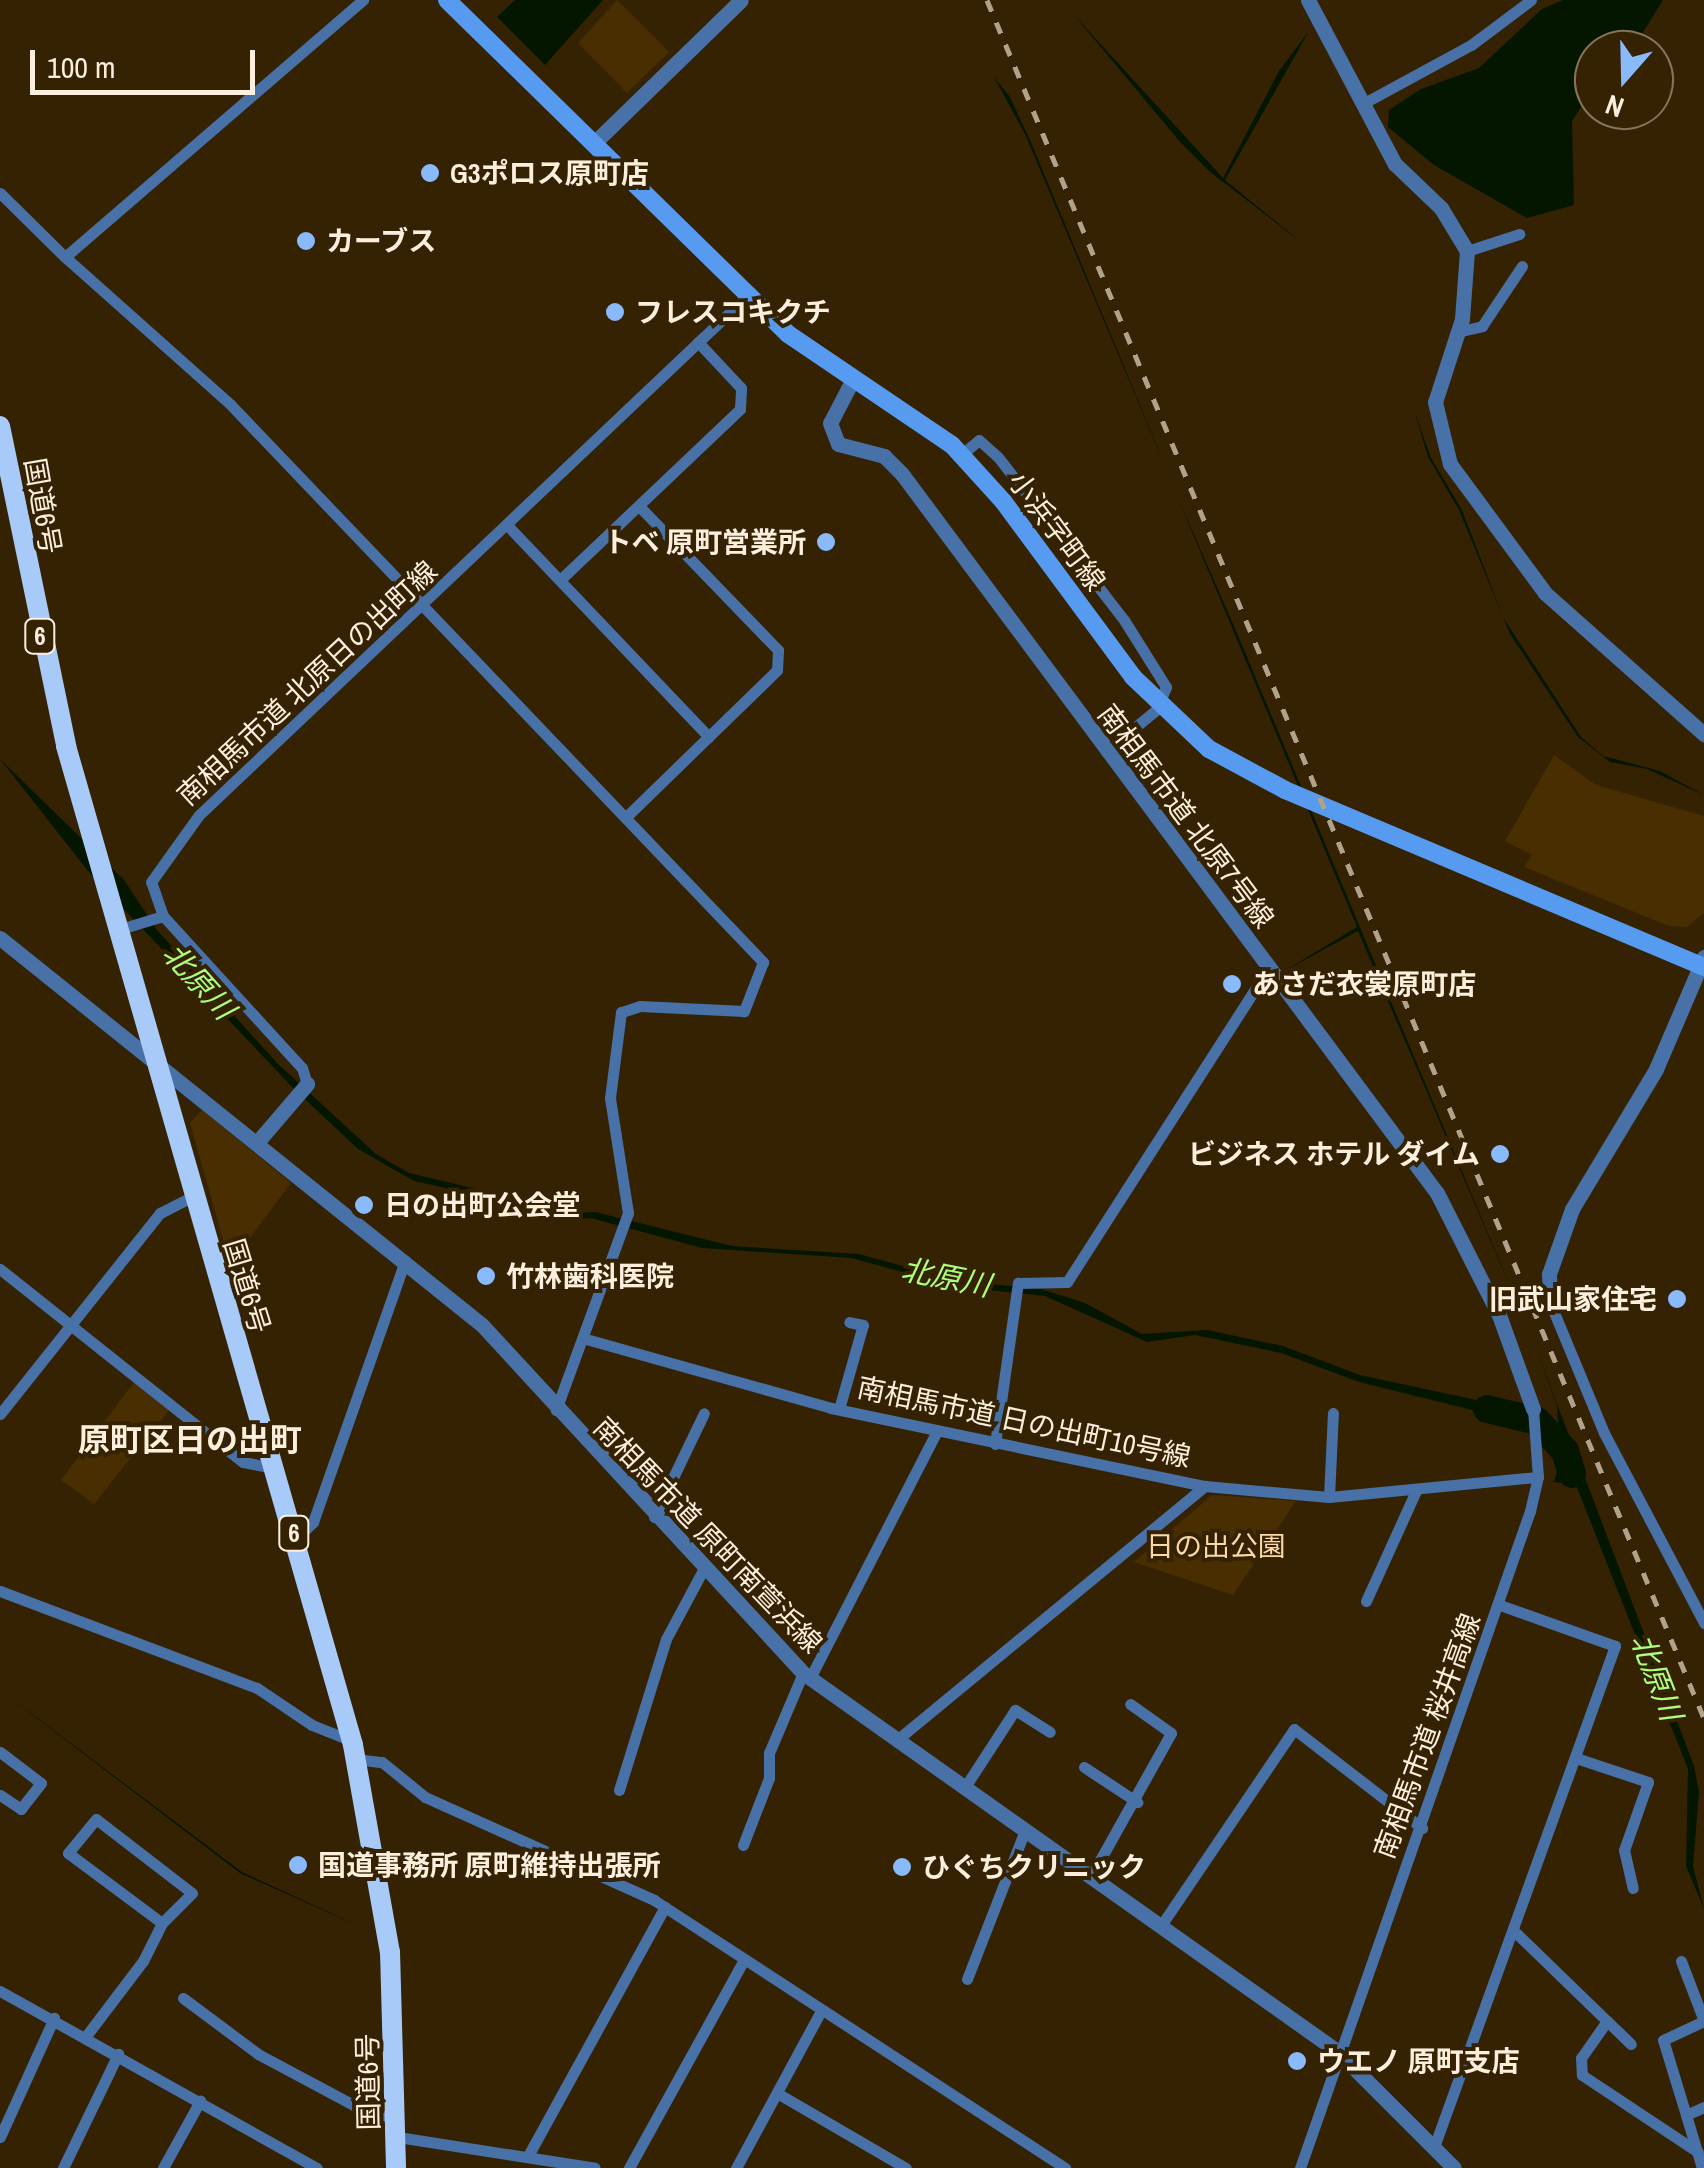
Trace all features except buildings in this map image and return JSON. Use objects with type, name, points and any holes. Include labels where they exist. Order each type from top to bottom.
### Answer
[{"type":"highway","name":"国道6号","points":[[0,426],[34,608],[93,843],[191,1197],[295,1538],[354,1750],[390,1952],[398,2128],[396,2168]]},
{"type":"main road","name":"小浜字町線","points":[[447,0],[747,296],[852,381],[902,407],[961,455],[1134,677],[1188,732],[1255,776],[1703,963]]},
{"type":"street","points":[[65,257],[363,0]]},
{"type":"street","points":[[593,144],[741,0]]},
{"type":"street","points":[[1308,0],[1395,164],[1441,208],[1467,252],[1457,332],[1436,402],[1450,464],[1568,617],[1704,734]]},
{"type":"street","points":[[1364,103],[1471,45],[1531,0]]},
{"type":"street","points":[[0,193],[65,257],[230,404],[763,962],[744,1010],[640,1006],[621,1012],[610,1098],[628,1214],[586,1339],[556,1410]]},
{"type":"street","points":[[1467,252],[1519,234]]},
{"type":"street","points":[[1457,332],[1482,326],[1522,266]]},
{"type":"street","name":"南相馬市道 北原日の出町線","points":[[160,918],[150,882],[200,815],[426,605],[747,296]]},
{"type":"street","points":[[561,579],[744,398],[698,342]]},
{"type":"street","name":"南相馬市道 北原7号線","points":[[852,381],[830,423],[838,444],[893,463],[1438,1193],[1500,1314]]},
{"type":"street","points":[[961,455],[979,440],[998,457],[1166,687],[1156,710],[1106,751]]},
{"type":"street","points":[[627,816],[777,670],[778,650],[639,506]]},
{"type":"street","points":[[508,526],[709,737]]},
{"type":"street","points":[[115,921],[140,924],[160,918],[302,1068],[307,1084],[259,1140]]},
{"type":"street","name":"南相馬市道 原町南萱浜線","points":[[0,938],[259,1140],[482,1325],[703,1570],[807,1675],[1337,2051],[1454,2168]]},
{"type":"street","points":[[1703,963],[1656,1069],[1572,1209],[1549,1274],[1551,1305],[1604,1433],[1704,1624]]},
{"type":"street","points":[[996,1444],[1017,1289],[1068,1282],[1268,968]]},
{"type":"street","points":[[0,1414],[160,1213],[191,1197]]},
{"type":"street","points":[[295,1538],[313,1522],[405,1260]]},
{"type":"street","points":[[0,1269],[243,1462],[274,1468]]},
{"type":"street","name":"南相馬市道 桜井高線","points":[[1300,2168],[1337,2051],[1422,1828],[1500,1605],[1538,1477],[1533,1408],[1500,1314]]},
{"type":"street","points":[[839,1409],[863,1326],[849,1322]]},
{"type":"street","name":"南相馬市道 日の出町10号線","points":[[586,1339],[839,1409],[1204,1486],[1329,1497],[1416,1492],[1538,1477]]},
{"type":"street","points":[[654,1517],[704,1412]]},
{"type":"street","points":[[1329,1497],[1333,1413]]},
{"type":"street","points":[[743,1845],[770,1778],[769,1752],[937,1431]]},
{"type":"street","points":[[898,1740],[1204,1486]]},
{"type":"street","points":[[1366,1601],[1416,1492]]},
{"type":"street","points":[[619,1790],[666,1639],[703,1570]]},
{"type":"street","points":[[0,1591],[258,1688],[312,1725],[382,1762],[425,1796],[665,1907],[1044,2162],[1065,2168]]},
{"type":"street","points":[[1434,2148],[1616,1646],[1500,1605]]},
{"type":"street","points":[[1090,1878],[1137,1802],[1172,1733],[1130,1704]]},
{"type":"street","points":[[965,1787],[1014,1710],[1050,1732]]},
{"type":"street","points":[[1160,1927],[1294,1730],[1422,1828]]},
{"type":"street","points":[[0,1752],[41,1783],[21,1810],[0,1795]]},
{"type":"street","points":[[1576,1758],[1648,1782],[1624,1850],[1633,1888]]},
{"type":"street","points":[[1084,1767],[1137,1802]]},
{"type":"street","points":[[86,2036],[143,1961],[162,1923],[192,1893],[96,1819],[68,1852],[162,1923]]},
{"type":"street","points":[[967,1979],[1025,1830]]},
{"type":"street","points":[[529,2154],[665,1907]]},
{"type":"street","points":[[1513,1930],[1631,2044]]},
{"type":"street","points":[[628,2168],[744,1960]]},
{"type":"street","points":[[1681,1961],[1704,2021],[1664,2040],[1702,2168]]},
{"type":"street","points":[[0,1991],[317,2168]]},
{"type":"street","points":[[183,1998],[258,2054],[398,2128],[595,2168]]},
{"type":"street","points":[[736,2168],[821,2011]]},
{"type":"street","points":[[0,2137],[54,2018]]},
{"type":"street","points":[[1607,2021],[1581,2058],[1582,2074],[1698,2152]]},
{"type":"street","points":[[68,2166],[118,2054]]},
{"type":"street","points":[[777,2093],[906,2168]]},
{"type":"street","points":[[163,2168],[200,2101]]},
{"type":"street","points":[[1686,2115],[1704,2108]]},
{"type":"green space","points":[[617,0],[669,52],[627,93],[578,43]]},
{"type":"green space","points":[[1554,755],[1596,785],[1704,816],[1704,913],[1687,927],[1669,926],[1524,867],[1532,855],[1505,841]]},
{"type":"green space","points":[[202,1110],[291,1183],[230,1264],[190,1123]]},
{"type":"green space","points":[[134,1382],[169,1410],[94,1504],[61,1480]]},
{"type":"green space","name":"日の出公園","points":[[1212,1495],[1296,1501],[1233,1595],[1134,1562]]},
{"type":"water","points":[[515,0],[603,0],[545,65],[497,17]]},
{"type":"water","points":[[1563,0],[1663,0],[1644,30],[1574,30],[1574,205],[1527,218],[1434,165],[1388,127],[1389,110],[1421,89],[1479,68],[1542,9]]},
{"type":"water","points":[[1074,15],[1223,178],[1279,71],[1309,31],[1225,180],[1302,243],[1209,171],[1181,143]]},
{"type":"water","points":[[994,77],[1010,97],[1030,140],[1172,482],[1025,134]]},
{"type":"water","points":[[1415,413],[1431,458],[1462,510],[1503,617],[1459,510],[1428,457]]},
{"type":"water","points":[[1177,496],[1515,1298],[1358,931],[1286,970],[1357,927]]},
{"type":"water","points":[[1503,617],[1581,737],[1603,756],[1660,771],[1704,795],[1647,769],[1610,762],[1578,737],[1510,634]]},
{"type":"water","points":[[0,759],[124,880],[157,930],[278,1064],[376,1154],[409,1173],[502,1195],[548,1215],[595,1212],[732,1246],[859,1254],[953,1280],[1041,1289],[1085,1303],[1142,1334],[1207,1330],[1283,1346],[1360,1375],[1523,1410],[1525,1423],[1359,1382],[1281,1353],[1195,1335],[1147,1342],[1045,1296],[958,1287],[851,1258],[702,1248],[591,1218],[546,1221],[497,1199],[414,1181],[358,1149],[292,1087],[88,871]]},
{"type":"water","points":[[1525,1319],[1694,1766],[1699,1792],[1693,1866],[1704,1909],[1686,1866],[1688,1769],[1576,1485],[1554,1482],[1560,1459],[1557,1405]]},
{"type":"water","points":[[0,1690],[242,1872],[363,1928],[240,1873]]},
{"type":"waterway","name":"北原川","points":[[1487,1409],[1537,1421],[1565,1451],[1572,1474]]},
{"type":"railway","points":[[987,0],[1704,1718]]},
{"type":"place","name":"G3ポロス原町店","points":[[430,173]]},
{"type":"place","name":"カーブス","points":[[306,241]]},
{"type":"place","name":"フレスコキクチ","points":[[615,312]]},
{"type":"place","name":"トベ 原町営業所","points":[[826,542]]},
{"type":"place","name":"あさだ衣裳原町店","points":[[1232,984]]},
{"type":"place","name":"ビジネス ホテル ダイム","points":[[1500,1154]]},
{"type":"place","name":"日の出町公会堂","points":[[364,1205]]},
{"type":"place","name":"竹林歯科医院","points":[[486,1276]]},
{"type":"place","name":"旧武山家住宅","points":[[1677,1299]]},
{"type":"place","name":"国道事務所 原町維持出張所","points":[[298,1865]]},
{"type":"place","name":"ひぐちクリニック","points":[[902,1867]]},
{"type":"place","name":"ウエノ 原町支店","points":[[1297,2061]]},
{"type":"district","name":"原町区日の出町","points":[[190,1440]]}]
